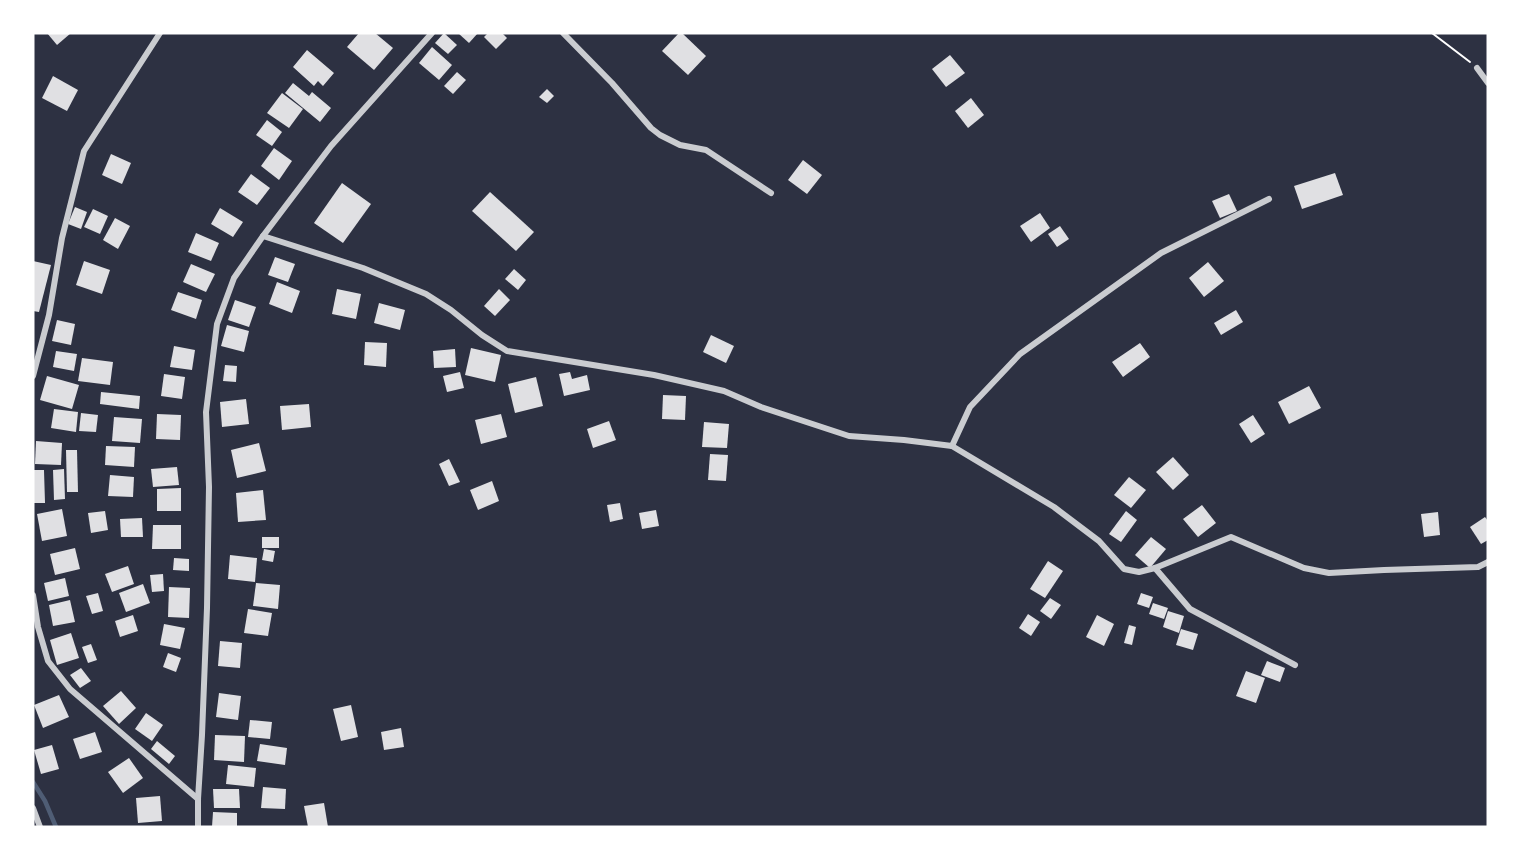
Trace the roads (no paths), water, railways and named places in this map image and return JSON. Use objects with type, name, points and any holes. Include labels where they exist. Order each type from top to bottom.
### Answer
[{"type":"street","points":[[33,376],[49,315],[62,238],[84,151],[160,33]]},
{"type":"street","points":[[198,827],[207,586],[209,487],[207,412],[217,324],[234,278],[263,236],[331,146],[432,33]]},
{"type":"street","points":[[563,33],[660,135],[680,145],[706,150],[771,193]]},
{"type":"street","points":[[1477,68],[1488,83]]},
{"type":"street","points":[[952,446],[970,407],[1020,354],[1161,254],[1269,199]]},
{"type":"street","points":[[263,236],[363,268],[426,294],[507,351],[654,375],[724,392],[761,407],[849,436],[952,446],[1054,507],[1099,541],[1124,569],[1139,572],[1155,568],[1231,537],[1305,568],[1329,573],[1478,567],[1488,562]]},
{"type":"street","points":[[1155,568],[1190,609],[1295,664]]},
{"type":"street","points":[[33,595],[38,627],[48,660],[70,689],[198,799]]},
{"type":"street","points":[[33,808],[40,827]]},
{"type":"waterway","points":[[33,782],[45,801],[56,827]]}]
